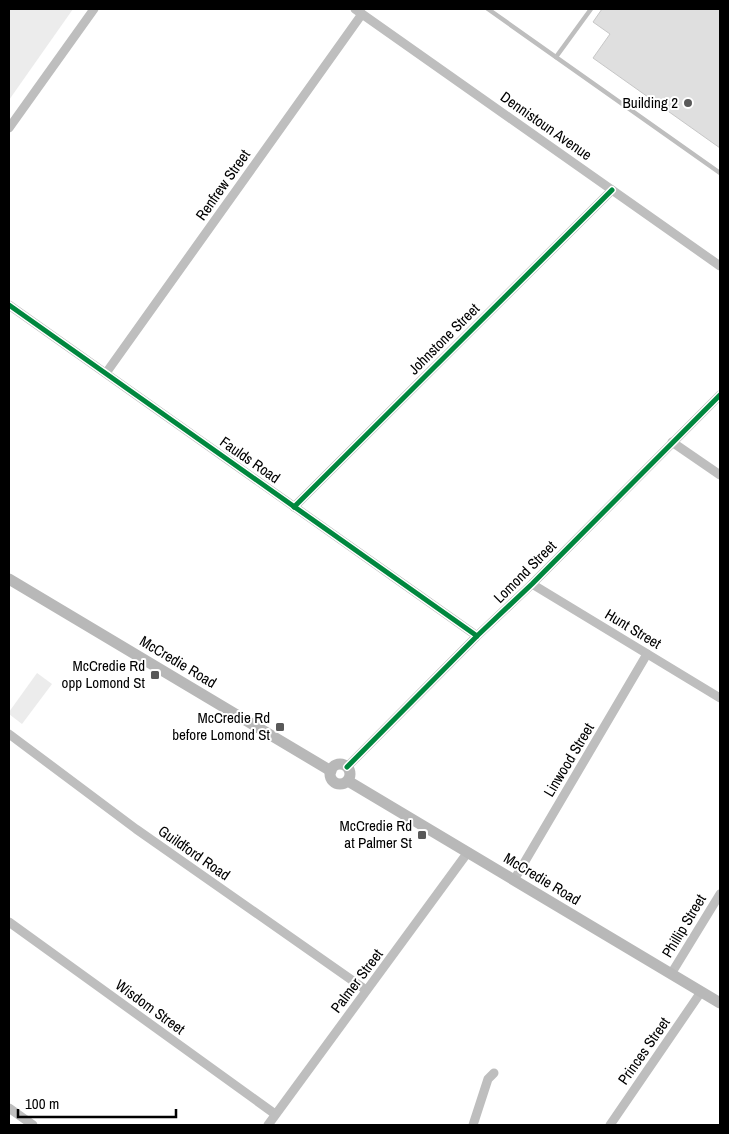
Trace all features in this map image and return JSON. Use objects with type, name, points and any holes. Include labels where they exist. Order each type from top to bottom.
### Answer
[{"type":"main road","name":"McCredie Road","points":[[9,579],[331,771]]},
{"type":"main road","points":[[338,764],[347,767],[350,774],[348,781],[341,784],[335,782],[331,777],[331,771],[338,764]]},
{"type":"main road","name":"McCredie Road","points":[[348,781],[720,1003]]},
{"type":"street","points":[[9,128],[94,9]]},
{"type":"street","name":"Dennistoun Avenue","points":[[359,11],[720,266]]},
{"type":"street","name":"Renfrew Street","points":[[106,373],[359,11]]},
{"type":"street","name":"Johnstone Street","points":[[294,507],[612,190]]},
{"type":"street","name":"Faulds Road","points":[[9,305],[477,636]]},
{"type":"street","name":"Lomond Street","points":[[347,767],[720,395]]},
{"type":"street","points":[[672,442],[720,475]]},
{"type":"street","name":"Hunt Street","points":[[532,584],[720,698]]},
{"type":"street","name":"Linwood Street","points":[[514,880],[647,654]]},
{"type":"street","name":"Guildford Road","points":[[9,734],[136,829],[366,990]]},
{"type":"street","name":"Palmer Street","points":[[268,1125],[468,852]]},
{"type":"street","name":"Phillip Street","points":[[671,974],[720,894]]},
{"type":"street","name":"Wisdom Street","points":[[9,922],[275,1114]]},
{"type":"street","name":"Princes Street","points":[[610,1125],[701,992]]},
{"type":"street","points":[[473,1125],[488,1079],[494,1073]]},
{"type":"street","points":[[9,1108],[33,1125]]},
{"type":"lane","points":[[488,9],[720,173]]},
{"type":"lane","points":[[556,57],[591,9]]},
{"type":"shaded area","points":[[9,9],[73,9],[9,100]]},
{"type":"shaded area","points":[[37,673],[52,684],[22,724],[9,712]]},
{"type":"building","name":"Building 2","points":[[602,9],[720,9],[720,148],[593,58],[610,34],[593,22]]},
{"type":"cycle path","points":[[294,507],[612,190]]},
{"type":"cycle path","points":[[9,305],[477,636]]},
{"type":"cycle path","points":[[347,767],[720,395]]},
{"type":"place","name":"Building 2","points":[[688,103]]},
{"type":"place","name":"McCredie Rd opp Lomond St","points":[[155,675]]},
{"type":"place","name":"McCredie Rd before Lomond St","points":[[280,727]]},
{"type":"place","name":"McCredie Rd at Palmer St","points":[[422,835]]}]
